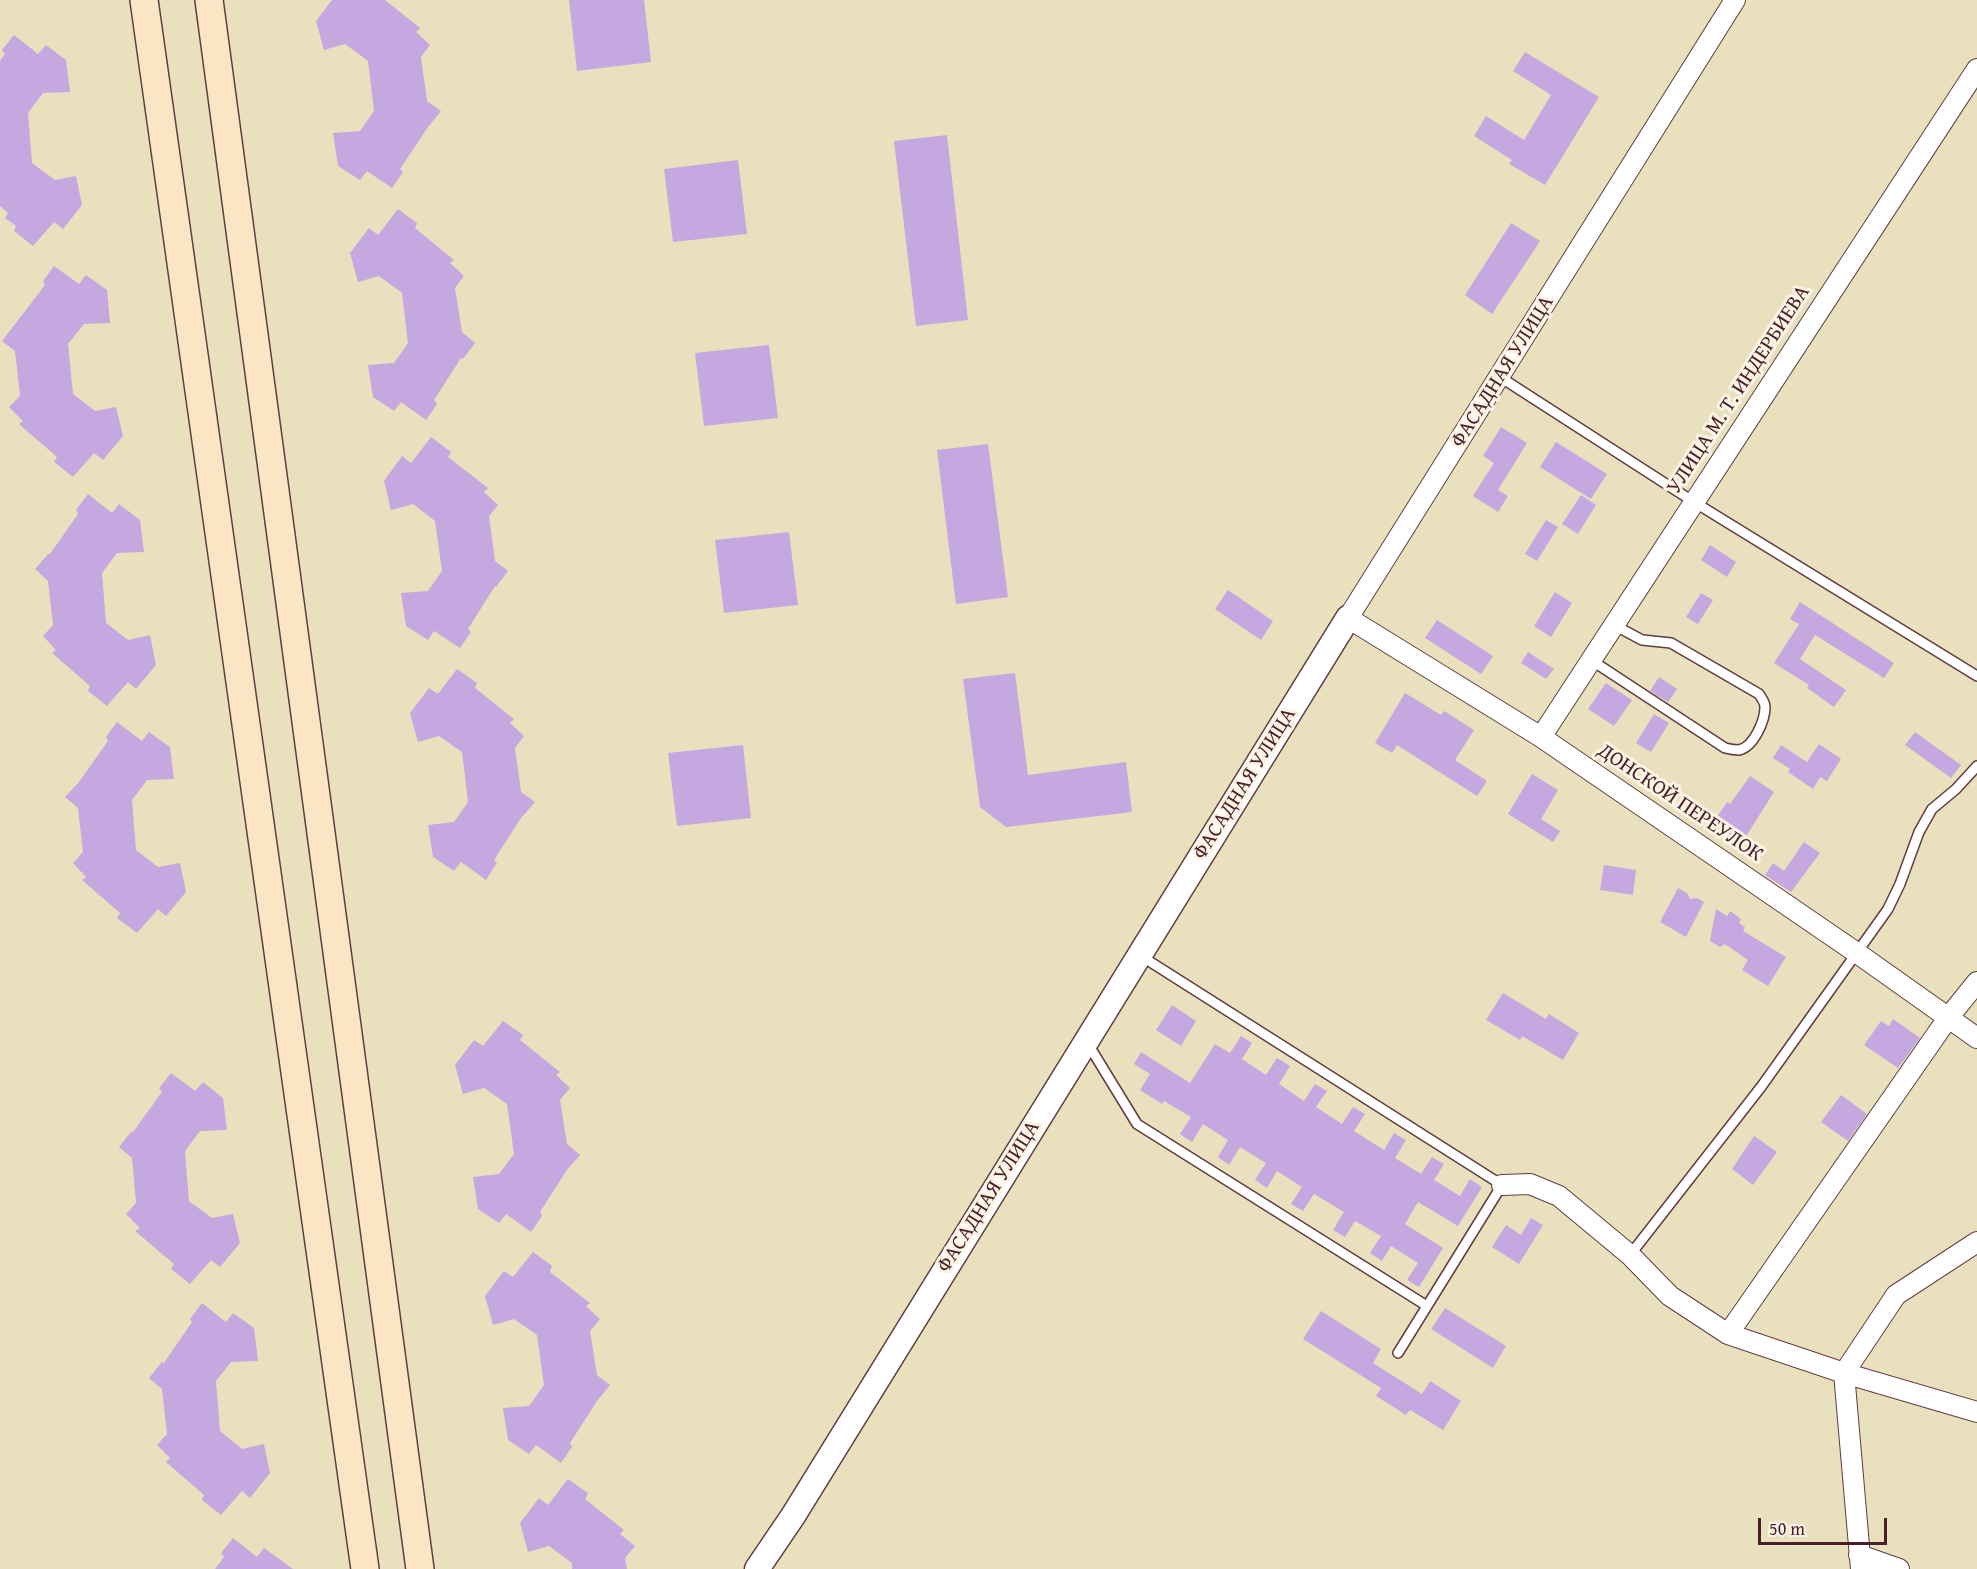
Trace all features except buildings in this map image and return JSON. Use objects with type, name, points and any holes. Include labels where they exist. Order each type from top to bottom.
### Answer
[{"type":"main road","points":[[144,0],[366,1569]]},
{"type":"main road","points":[[209,0],[420,1569]]},
{"type":"street","name":"ФАСАДНАЯ УЛИЦА","points":[[757,1569],[794,1516],[1139,954],[1735,0]]},
{"type":"street","name":"УЛИЦА М. Т. ИНДЕРБИЕВА","points":[[1541,737],[1977,69]]},
{"type":"street","name":"ДОНСКОЙ ПЕРЕУЛОК","points":[[1348,618],[1541,737],[1977,1038]]},
{"type":"street","points":[[1728,1334],[1948,1018],[1977,982]]},
{"type":"street","points":[[1502,1185],[1530,1184],[1559,1196],[1630,1255],[1670,1296],[1728,1334],[1844,1373],[1977,1412]]},
{"type":"street","points":[[1899,1569],[1860,1562],[1844,1373],[1896,1295],[1977,1242]]},
{"type":"lane","points":[[1500,377],[1694,502],[1977,676]]},
{"type":"lane","points":[[1591,660],[1725,748],[1738,750],[1747,747],[1754,739],[1764,716],[1765,704],[1759,694],[1671,643],[1642,640],[1614,625]]},
{"type":"lane","points":[[1630,1255],[1761,1087],[1888,909],[1919,832],[1932,809],[1956,789],[1977,766]]},
{"type":"lane","points":[[1139,954],[1502,1185],[1398,1353]]},
{"type":"lane","points":[[1086,1041],[1137,1124],[1427,1306]]}]
